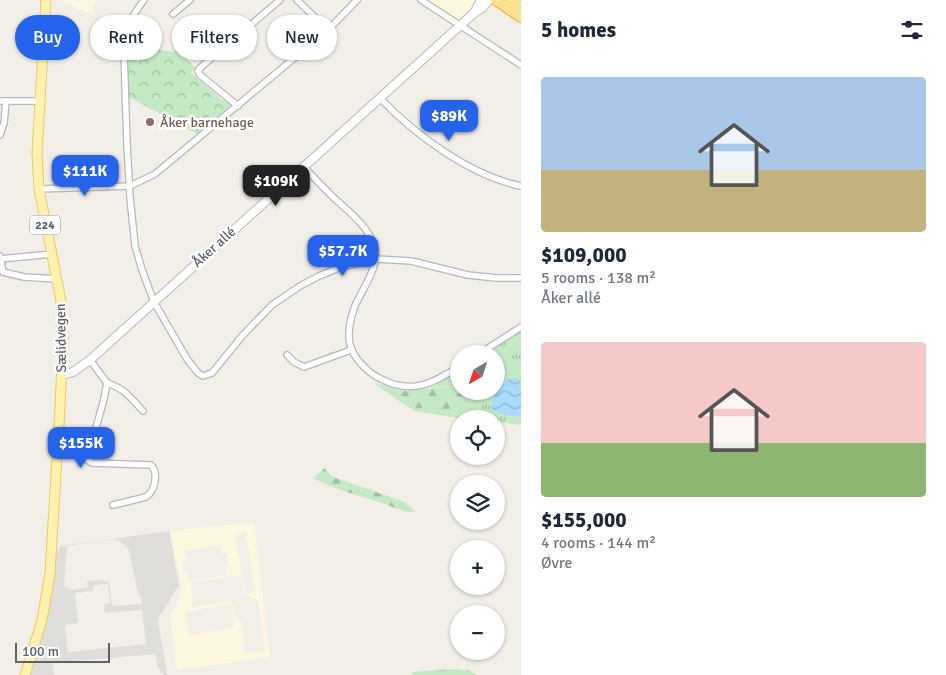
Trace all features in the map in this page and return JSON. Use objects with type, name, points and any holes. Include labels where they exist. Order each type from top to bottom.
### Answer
[{"type":"highway","points":[[496,0],[521,18]]},
{"type":"highway","points":[[511,0],[521,7]]},
{"type":"main road","name":"Sælidvegen","points":[[25,675],[42,620],[50,573],[62,375],[63,321],[61,301],[39,188],[37,153],[46,0]]},
{"type":"street","points":[[144,0],[134,14],[129,26],[124,52],[130,186],[135,246],[154,302],[187,359],[194,369],[203,376],[212,373],[243,335],[272,305],[300,286],[341,267],[376,259],[418,262],[468,276],[521,278]]},
{"type":"street","points":[[173,14],[190,0]]},
{"type":"street","points":[[238,106],[200,75],[198,71],[200,67],[280,0]]},
{"type":"street","points":[[297,0],[312,15]]},
{"type":"street","points":[[337,21],[357,0]]},
{"type":"street","points":[[421,0],[521,65]]},
{"type":"street","name":"Åker allé","points":[[474,13],[481,0]]},
{"type":"street","name":"Åker allé","points":[[62,375],[73,372],[90,360],[490,0]]},
{"type":"street","points":[[39,188],[130,186],[146,179],[155,174],[292,60]]},
{"type":"street","points":[[380,98],[411,128],[462,162],[495,178],[521,186]]},
{"type":"street","points":[[0,135],[4,123],[3,101],[39,101]]},
{"type":"street","points":[[304,167],[363,225],[375,249],[376,259],[354,310],[350,334],[351,350],[370,372],[379,378],[400,386],[418,386],[438,379],[450,372]]},
{"type":"street","points":[[52,254],[0,258],[3,272],[24,277],[57,279]]},
{"type":"street","points":[[492,345],[521,326]]},
{"type":"street","points":[[287,355],[294,362],[304,367],[351,350]]},
{"type":"street","points":[[90,360],[107,383],[124,391],[143,411]]},
{"type":"street","points":[[107,383],[87,460],[92,463],[151,465],[155,472],[150,494],[146,497],[113,505]]},
{"type":"shaded area","points":[[59,0],[95,0],[92,15]]},
{"type":"shaded area","points":[[427,0],[477,0],[474,7],[459,21]]},
{"type":"shaded area","points":[[254,522],[270,657],[177,670],[170,615],[177,605],[182,587],[170,531]],"holes":[[[246,533],[255,591],[245,594],[235,534]],[[221,545],[223,554],[227,554],[228,565],[225,566],[226,575],[189,581],[188,572],[184,572],[182,561],[186,560],[184,551]],[[240,575],[244,594],[258,600],[265,651],[245,653],[241,619],[235,620],[232,601],[193,607],[191,582]],[[218,604],[220,606],[231,605],[234,627],[189,635],[186,632],[188,630],[185,612],[218,606]]]},
{"type":"shaded area","points":[[169,531],[179,585],[158,619],[167,675],[160,673],[156,654],[53,663],[54,675],[29,675],[56,553],[61,546]],"holes":[[[113,539],[120,541],[129,550],[137,589],[143,604],[112,606],[109,582],[99,580],[87,581],[88,587],[72,590],[64,586],[67,546]],[[108,584],[110,603],[104,604],[105,613],[142,610],[146,644],[68,652],[65,625],[78,623],[75,593],[93,591],[93,585]]]},
{"type":"green space","points":[[162,50],[172,52],[172,60],[188,60],[195,68],[191,73],[220,99],[230,103],[232,108],[199,135],[127,96],[126,60],[162,60]]},
{"type":"green space","points":[[521,330],[521,382],[514,380],[505,383],[505,345],[498,345]]},
{"type":"green space","points":[[450,376],[450,386],[423,388],[435,385]]},
{"type":"green space","points":[[375,384],[411,389],[419,388],[413,390],[403,390],[398,398],[418,409],[450,413],[450,417],[415,411]]},
{"type":"green space","points":[[450,387],[450,400],[471,400],[471,405],[466,405],[459,410],[450,410],[450,413],[418,409],[398,398],[400,391]]},
{"type":"green space","points":[[467,400],[496,400],[500,410],[458,410]]},
{"type":"green space","points":[[505,415],[521,417],[521,425],[505,423]]},
{"type":"green space","points":[[325,468],[333,477],[405,502],[416,512],[407,512],[338,489],[313,478]]},
{"type":"green space","points":[[451,669],[468,670],[477,675],[412,675],[413,672]]},
{"type":"water","points":[[511,378],[521,382],[521,417],[505,415],[505,410],[492,410],[492,400],[505,400],[505,382]]},
{"type":"place","name":"Åker barnehage","points":[[150,122]]}]
